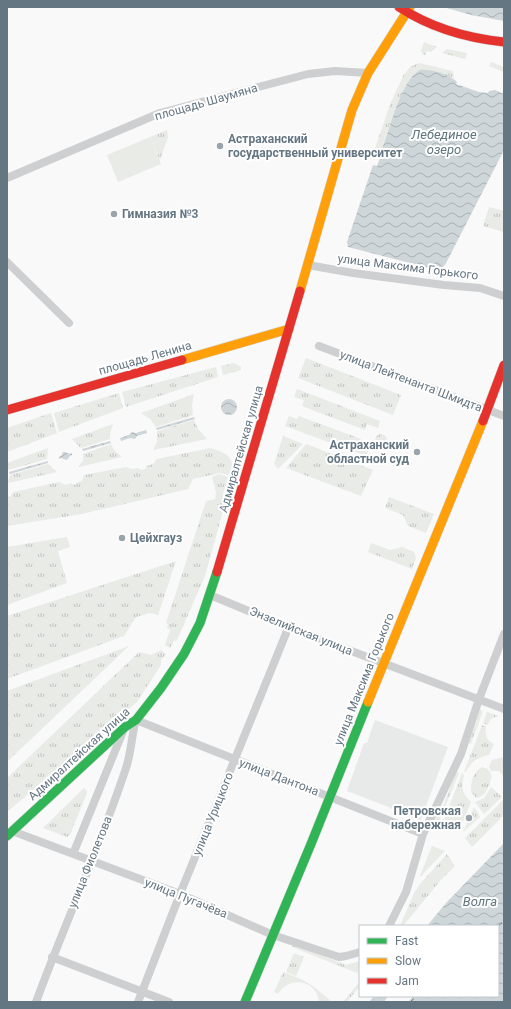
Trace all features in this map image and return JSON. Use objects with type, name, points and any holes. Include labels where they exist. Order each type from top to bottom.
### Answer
[{"type":"main road","points":[[405,9],[432,26],[474,37],[504,42]]},
{"type":"main road","name":"Адмиралтейская улица","points":[[9,834],[125,727],[136,720],[161,688],[184,654],[200,623],[210,595],[308,265],[352,110],[368,73],[405,9]]},
{"type":"main road","name":"площадь Ленина","points":[[7,410],[289,329]]},
{"type":"main road","name":"улица Максима Горького","points":[[245,1002],[488,410],[504,365]]},
{"type":"street","name":"площадь Шаумяна","points":[[7,178],[160,113],[308,74],[335,71],[368,73]]},
{"type":"street","points":[[7,262],[69,323]]},
{"type":"street","name":"улица Максима Горького","points":[[308,265],[352,273],[444,285],[480,288],[504,296]]},
{"type":"street","name":"улица Лейтенанта Шмидта","points":[[319,346],[504,416]]},
{"type":"street","name":"Энзелийская улица","points":[[210,595],[383,664],[504,709]]},
{"type":"street","name":"улица Урицкого","points":[[138,1002],[180,894],[289,626]]},
{"type":"street","points":[[389,925],[406,892],[423,834],[461,754],[479,699],[504,634]]},
{"type":"street","name":"улица Дантона","points":[[136,720],[329,798],[423,834]]},
{"type":"street","name":"улица Фиолетова","points":[[36,1002],[52,957],[91,861],[127,763],[136,720]]},
{"type":"street","points":[[73,854],[125,727]]},
{"type":"street","name":"улица Пугачёва","points":[[9,834],[73,854],[180,894],[273,934],[339,957],[359,952]]},
{"type":"street","points":[[52,957],[169,1002]]},
{"type":"shaded area","points":[[375,720],[448,747],[420,822],[386,806],[347,791],[364,743],[367,743]]},
{"type":"green space","points":[[424,42],[437,47],[431,52],[427,51],[425,55],[423,55],[421,51]]},
{"type":"green space","points":[[447,49],[467,53],[465,59],[442,53]]},
{"type":"green space","points":[[491,62],[504,67],[504,72],[489,66]]},
{"type":"green space","points":[[419,63],[453,71],[454,78],[429,70],[421,70],[415,74],[408,83],[396,107],[381,152],[374,151],[391,102],[403,76],[410,67]]},
{"type":"green space","points":[[167,130],[168,137],[160,160],[150,137]]},
{"type":"green space","points":[[150,137],[161,164],[118,182],[107,155]]},
{"type":"green space","points":[[489,207],[504,211],[504,232],[483,226]]},
{"type":"green space","points":[[306,358],[401,395],[393,415],[298,378]]},
{"type":"green space","points":[[234,363],[241,367],[241,370],[223,375],[221,366]]},
{"type":"green space","points":[[216,367],[218,377],[126,407],[122,392]]},
{"type":"green space","points":[[297,389],[380,421],[378,428],[367,424],[365,430],[302,406],[304,400],[294,397]]},
{"type":"green space","points":[[119,393],[123,408],[59,432],[54,413]]},
{"type":"green space","points":[[194,394],[192,405],[193,415],[156,427],[150,419],[141,413]]},
{"type":"green space","points":[[51,413],[57,433],[7,452],[7,428]]},
{"type":"green space","points":[[289,416],[297,419],[299,416],[361,439],[358,446],[369,449],[366,456],[285,426]]},
{"type":"green space","points":[[194,420],[199,430],[207,439],[153,450],[157,442],[157,431]]},
{"type":"green space","points":[[113,424],[110,439],[81,448],[72,439]]},
{"type":"green space","points":[[379,434],[383,434],[387,440],[383,446],[379,446],[375,442],[375,438]]},
{"type":"green space","points":[[283,436],[303,444],[278,469],[274,464]]},
{"type":"green space","points":[[111,444],[114,450],[122,457],[79,467],[83,460],[83,454]]},
{"type":"green space","points":[[306,444],[373,470],[361,496],[286,468]]},
{"type":"green space","points":[[48,448],[47,459],[8,470],[7,469],[7,463]]},
{"type":"green space","points":[[210,448],[225,454],[231,460],[232,464],[229,475],[220,473],[193,479],[188,489],[82,514],[7,526],[7,497],[11,496],[13,492],[59,482],[66,485],[71,483],[74,485],[82,481],[84,475],[126,467],[132,469],[138,468],[141,470],[153,464],[157,459]]},
{"type":"green space","points":[[48,464],[57,472],[8,483],[10,475]]},
{"type":"green space","points":[[219,474],[228,477],[223,494],[226,500],[205,576],[177,640],[174,641],[170,648],[165,645],[170,630],[167,628],[168,624],[166,623],[206,501],[215,499],[216,493],[212,477]]},
{"type":"green space","points":[[389,497],[434,514],[426,533],[408,526],[403,515],[385,508]]},
{"type":"green space","points":[[67,537],[70,547],[58,551],[67,583],[7,605],[7,547]]},
{"type":"green space","points":[[371,543],[390,550],[402,547],[414,552],[416,558],[412,569],[368,552]]},
{"type":"green space","points":[[176,561],[158,615],[150,613],[136,617],[124,636],[7,679],[7,616]]},
{"type":"green space","points":[[129,646],[7,762],[7,691]]},
{"type":"green space","points":[[161,650],[166,654],[161,660],[161,665],[137,702],[7,812],[7,778],[139,652],[151,655]]},
{"type":"green space","points":[[478,708],[483,711],[471,744],[468,743],[477,720],[475,718]]},
{"type":"green space","points":[[487,712],[498,716],[491,719],[487,725],[483,723]]},
{"type":"green space","points":[[482,725],[486,727],[486,735],[488,739],[494,744],[489,755],[475,760],[466,772],[464,772]]},
{"type":"green space","points":[[504,757],[504,777],[499,771],[491,771],[489,767],[492,760]]},
{"type":"green space","points":[[482,767],[488,769],[492,776],[489,787],[485,793],[476,798],[471,792],[472,781],[476,772]]},
{"type":"green space","points":[[456,772],[459,773],[438,824],[432,822],[436,813],[441,812]]},
{"type":"green space","points":[[462,773],[464,775],[462,783],[463,790],[471,802],[459,831],[442,825]]},
{"type":"green space","points":[[491,787],[502,797],[484,814],[475,802],[484,798]]},
{"type":"green space","points":[[84,788],[87,791],[85,798],[70,835],[67,837],[43,828]]},
{"type":"green space","points":[[504,799],[504,815],[472,847],[465,838]]},
{"type":"green space","points":[[474,807],[480,817],[463,832]]},
{"type":"green space","points":[[432,846],[445,851],[419,878]]},
{"type":"green space","points":[[447,854],[455,866],[440,881],[404,925],[400,925],[414,893],[420,884]]},
{"type":"green space","points":[[293,944],[346,965],[359,961],[359,971],[357,973],[292,947]]},
{"type":"green space","points":[[294,953],[304,957],[296,976],[286,972]]},
{"type":"green space","points":[[283,972],[309,984],[320,991],[332,1002],[319,1002],[313,989],[302,983],[295,982],[289,984],[278,994],[274,992]]},
{"type":"green space","points":[[359,982],[359,987],[347,1002],[343,1002]]},
{"type":"water","points":[[443,7],[504,7],[504,21],[471,15]]},
{"type":"water","name":"Лебединое озеро","points":[[420,70],[434,71],[445,74],[454,79],[457,82],[456,84],[479,92],[488,93],[489,91],[495,90],[504,94],[504,150],[445,265],[437,270],[348,247],[347,242],[373,165],[377,166],[382,153],[381,152],[397,104],[408,83]]},
{"type":"water","points":[[229,399],[235,401],[237,407],[235,413],[229,415],[223,413],[221,407],[223,401]]},
{"type":"water","points":[[194,417],[195,419],[157,430],[156,428]]},
{"type":"water","points":[[146,430],[147,433],[137,436],[135,439],[130,438],[121,441],[120,438],[129,435],[132,432],[136,433]]},
{"type":"water","points":[[110,441],[111,443],[83,451],[82,449]]},
{"type":"water","points":[[63,452],[69,454],[72,453],[72,455],[67,460],[61,458],[59,459]]},
{"type":"water","points":[[48,461],[48,463],[10,474],[9,472]]},
{"type":"water","name":"Волга","points":[[504,843],[504,1002],[369,1002],[373,997],[499,997],[499,925],[428,925],[446,903]]},
{"type":"pier","points":[[387,997],[412,997],[408,1002],[384,1002]]},
{"type":"ferry route","points":[[499,925],[504,921]]},
{"type":"ferry route","points":[[410,1002],[416,997]]},
{"type":"traffic: fast","points":[[7,836],[125,727],[136,720],[161,688],[184,654],[200,623],[217,572]]},
{"type":"traffic: fast","points":[[245,1002],[368,702]]},
{"type":"traffic: slow","points":[[300,291],[352,110],[368,73],[410,7]]},
{"type":"traffic: slow","points":[[182,360],[289,329]]},
{"type":"traffic: slow","points":[[368,702],[483,421]]},
{"type":"traffic: jam","points":[[399,7],[424,21],[449,31],[476,38],[504,42]]},
{"type":"traffic: jam","points":[[217,572],[300,291]]},
{"type":"traffic: jam","points":[[7,410],[182,360]]},
{"type":"traffic: jam","points":[[483,421],[504,365]]},
{"type":"place","name":"Астраханский государственный университет","points":[[220,146]]},
{"type":"place","name":"Гимназия №3","points":[[114,214]]},
{"type":"place","name":"Астраханский областной суд","points":[[417,452]]},
{"type":"place","name":"Цейхгауз","points":[[122,538]]},
{"type":"place","name":"Петровская набережная","points":[[469,818]]}]
